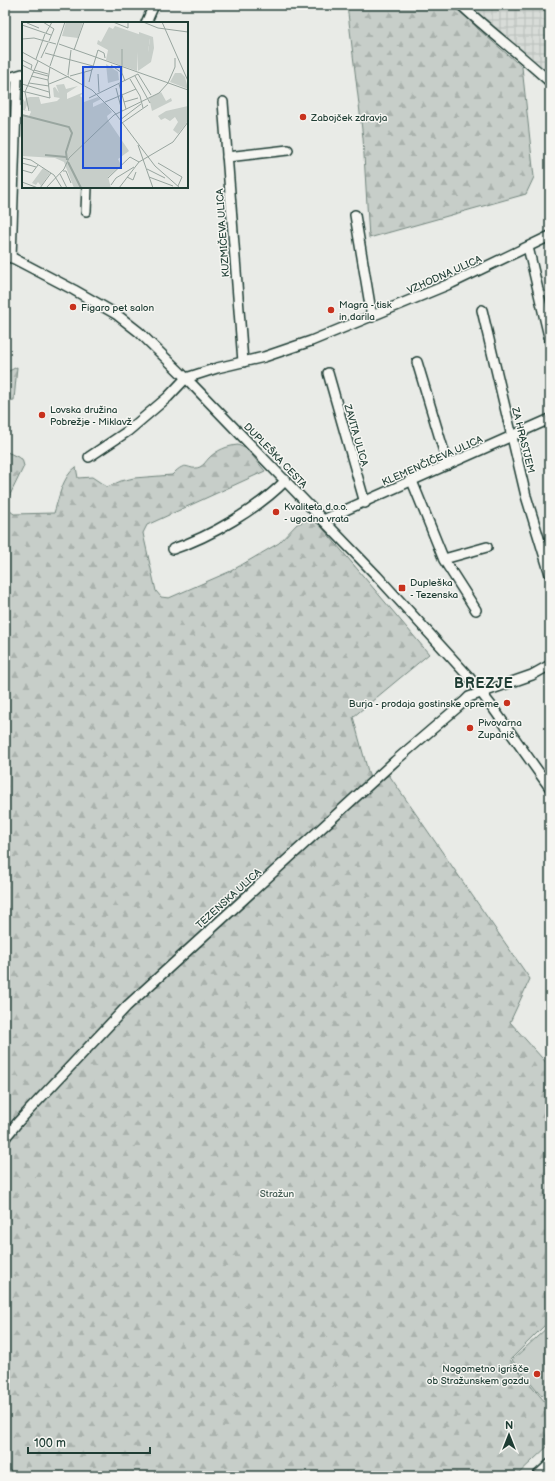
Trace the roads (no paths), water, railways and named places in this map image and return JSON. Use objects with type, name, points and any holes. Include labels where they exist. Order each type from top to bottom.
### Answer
[{"type":"street","points":[[149,22],[154,5]]},
{"type":"street","points":[[461,5],[523,57],[550,82]]},
{"type":"street","points":[[5,79],[20,75],[8,256]]},
{"type":"street","name":"KUZMIČEVA ULICA","points":[[223,102],[243,362]]},
{"type":"street","points":[[227,157],[288,150]]},
{"type":"street","points":[[86,188],[86,211]]},
{"type":"street","points":[[355,215],[372,317]]},
{"type":"street","name":"VZHODNA ULICA","points":[[186,378],[217,368],[284,351],[372,317],[452,283],[550,236]]},
{"type":"street","points":[[528,247],[550,341]]},
{"type":"street","name":"DUPLEŠKA CESTA","points":[[8,256],[74,290],[116,314],[140,332],[286,480],[413,615],[469,677],[548,781]]},
{"type":"street","name":"ZA HRASTJEM","points":[[482,310],[526,496],[550,574]]},
{"type":"street","points":[[418,362],[448,465]]},
{"type":"street","name":"ZAVITA ULICA","points":[[328,373],[365,503]]},
{"type":"street","points":[[89,457],[128,431],[168,397],[186,378]]},
{"type":"street","name":"KLEMENČIČEVA ULICA","points":[[323,520],[365,503],[550,419]]},
{"type":"street","points":[[173,549],[189,544],[239,517],[259,504],[286,480]]},
{"type":"street","points":[[412,481],[444,559],[476,610]]},
{"type":"street","points":[[444,559],[487,547]]},
{"type":"street","name":"TEZENSKA ULICA","points":[[5,1138],[23,1116],[127,1006],[395,761],[469,697],[532,675],[550,665]]},
{"type":"street","points":[[537,1476],[550,1464]]},
{"type":"place","name":"Zabojček zdravja","points":[[303,117]]},
{"type":"place","name":"Figaro pet salon","points":[[73,307]]},
{"type":"place","name":"Magra - tisk in darila","points":[[331,310]]},
{"type":"place","name":"Lovska družina Pobrežje - Miklavž","points":[[42,415]]},
{"type":"place","name":"Kvaliteta d.o.o. - ugodna vrata","points":[[276,512]]},
{"type":"place","name":"Dupleška - Tezenska","points":[[402,588]]},
{"type":"place","name":"Burja - prodaja gostinske opreme","points":[[507,703]]},
{"type":"place","name":"Pivovarna Zupanič","points":[[470,728]]},
{"type":"place","name":"Nogometno igrišče ob Stražunskem gozdu","points":[[537,1374]]},
{"type":"district","name":"BREZJE","points":[[484,683]]},
{"type":"park label","name":"Stražun","points":[[277,1193]]}]
